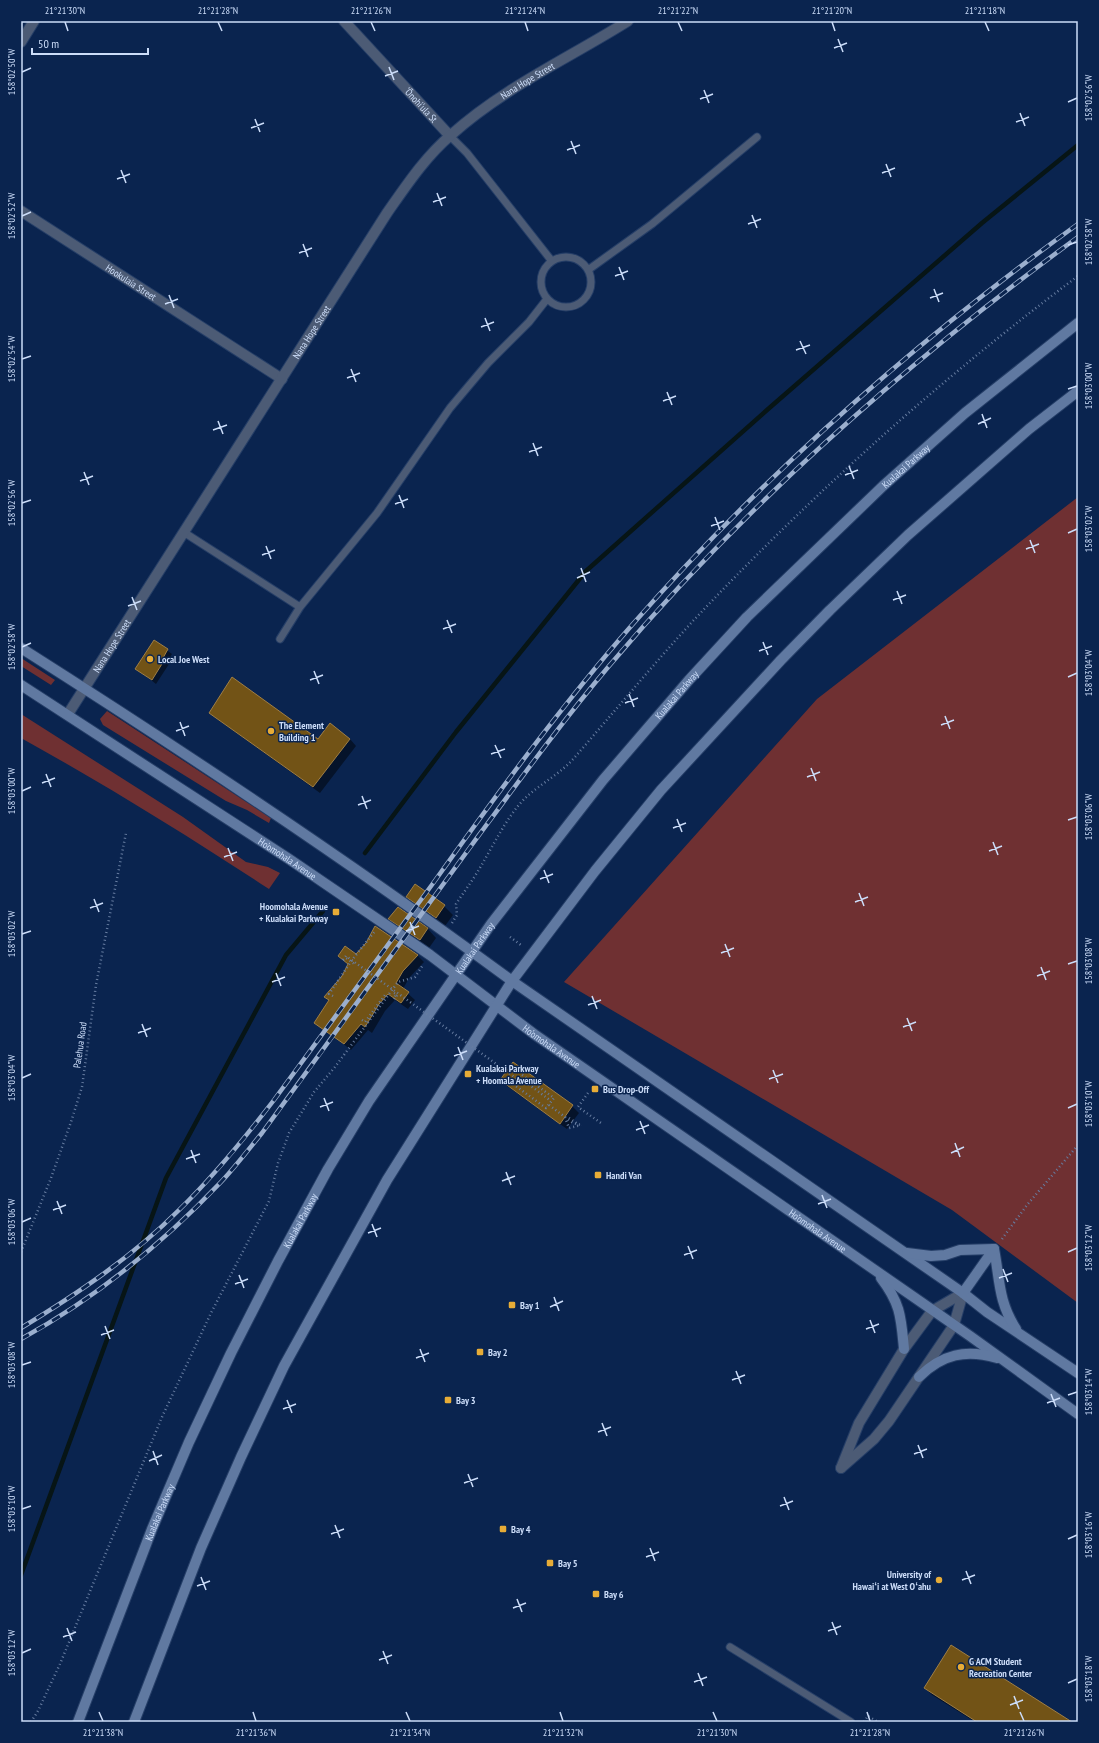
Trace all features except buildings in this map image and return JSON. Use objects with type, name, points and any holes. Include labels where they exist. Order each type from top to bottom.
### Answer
[{"type":"main road","name":"Kualakai Parkway","points":[[78,1722],[189,1442],[278,1261],[328,1169],[369,1101],[516,890],[603,780],[684,685],[747,617],[883,486],[965,413],[1078,323]]},
{"type":"main road","points":[[134,1722],[201,1548],[241,1457],[284,1366],[387,1180],[512,981],[595,871],[656,795],[780,660],[908,535],[1029,429],[1078,391]]},
{"type":"main road","points":[[21,648],[269,810],[512,981],[716,1120],[963,1292],[1017,1332],[1078,1373]]},
{"type":"main road","name":"Ho’omohala Avenue","points":[[21,685],[68,714],[325,883],[430,955],[534,1034],[1003,1359],[1078,1414]]},
{"type":"main road","points":[[901,1250],[931,1256],[960,1250],[994,1249]]},
{"type":"main road","points":[[963,1292],[994,1249]]},
{"type":"main road","points":[[994,1249],[1000,1278],[1001,1298],[1017,1332]]},
{"type":"main road","points":[[875,1270],[891,1292],[899,1307],[904,1349]]},
{"type":"main road","points":[[919,1377],[938,1361],[956,1355],[974,1354],[1003,1359]]},
{"type":"street","points":[[21,42],[34,21]]},
{"type":"street","name":"‘Ōnohi‘ula St","points":[[344,21],[450,136]]},
{"type":"street","name":"Nana Hope Street","points":[[68,714],[404,189],[432,154],[450,136],[508,92],[628,21]]},
{"type":"street","name":"Hookulaia Street","points":[[21,211],[282,379]]},
{"type":"street","points":[[963,1292],[954,1325],[889,1421],[874,1439],[841,1468],[859,1423],[904,1349],[932,1311],[963,1292]]},
{"type":"lane","points":[[450,136],[467,153],[551,260]]},
{"type":"lane","points":[[588,270],[652,224],[757,137]]},
{"type":"lane","points":[[568,256],[577,259],[588,270],[591,285],[589,293],[578,304],[563,308],[554,305],[547,300],[542,292],[540,283],[541,275],[545,266],[551,260],[568,256]]},
{"type":"lane","points":[[280,639],[300,607],[377,513],[450,408],[488,363],[529,322],[547,300]]},
{"type":"lane","points":[[185,533],[300,607]]},
{"type":"lane","points":[[730,1648],[851,1722]]},
{"type":"path","points":[[457,915],[456,904],[478,873],[509,819],[519,805],[537,787],[565,768],[620,703],[731,582],[828,486],[894,426],[972,358],[1078,276]]},
{"type":"path","name":"Palehua Road","points":[[21,1252],[54,1171],[82,1087],[96,985],[126,833]]},
{"type":"path","points":[[334,996],[329,994],[352,960],[378,927]]},
{"type":"path","points":[[510,937],[521,945]]},
{"type":"path","points":[[356,965],[346,958],[343,960],[346,956],[352,960],[506,1071],[552,1101]]},
{"type":"path","points":[[31,1722],[38,1711],[60,1664],[162,1417],[211,1313],[269,1200],[278,1163],[289,1133],[314,1092],[335,1067],[398,982],[415,977]]},
{"type":"path","points":[[386,987],[396,994],[394,999],[398,994]]},
{"type":"path","points":[[362,1020],[365,1022],[391,988]]},
{"type":"path","points":[[518,1078],[513,1084],[546,1108],[554,1098],[521,1074],[524,1070],[518,1078]]},
{"type":"path","points":[[588,1093],[578,1107],[601,1123]]},
{"type":"path","points":[[549,1105],[565,1117],[581,1125],[570,1128],[565,1117]]},
{"type":"path","points":[[994,1249],[1027,1205],[1078,1145]]},
{"type":"path","points":[[864,1722],[868,1716],[878,1722]]},
{"type":"shaded area","points":[[1078,497],[1078,1303],[952,1210],[564,982],[817,699]]},
{"type":"shaded area","points":[[21,658],[55,680],[51,685],[21,666]]},
{"type":"shaded area","points":[[107,711],[271,818],[269,823],[247,810],[226,801],[103,725],[100,719]]},
{"type":"shaded area","points":[[21,714],[183,817],[246,862],[268,867],[280,873],[269,889],[146,811],[21,738]]},
{"type":"waterway","points":[[365,853],[456,732],[586,571],[767,410],[982,223],[1078,145]]},
{"type":"waterway","points":[[21,1575],[166,1178],[286,955],[323,911]]},
{"type":"railway","points":[[21,1328],[63,1302],[123,1259],[161,1227],[217,1171],[274,1100],[506,783],[555,719],[632,625],[682,570],[788,463],[844,412],[959,315],[1018,268],[1078,224]]},
{"type":"railway","points":[[21,1339],[49,1323],[102,1288],[152,1248],[199,1205],[226,1176],[262,1133],[556,732],[609,666],[661,606],[716,548],[773,492],[891,385],[952,334],[1078,237]]},
{"type":"place","name":"Local Joe West","points":[[150,659]]},
{"type":"place","name":"The Element Building 1","points":[[271,731]]},
{"type":"place","name":"Hoomohala Avenue + Kualakai Parkway","points":[[336,912]]},
{"type":"place","name":"Kualakai Parkway + Hoomala Avenue","points":[[468,1074]]},
{"type":"place","name":"Bus Drop-Off","points":[[595,1089]]},
{"type":"place","name":"Handi Van","points":[[598,1175]]},
{"type":"place","name":"Bay 1","points":[[512,1305]]},
{"type":"place","name":"Bay 2","points":[[480,1352]]},
{"type":"place","name":"Bay 3","points":[[448,1400]]},
{"type":"place","name":"Bay 4","points":[[503,1529]]},
{"type":"place","name":"Bay 5","points":[[550,1563]]},
{"type":"place","name":"University of Hawaiʻi at West Oʻahu","points":[[939,1580]]},
{"type":"place","name":"Bay 6","points":[[596,1594]]},
{"type":"place","name":"G ACM Student Recreation Center","points":[[961,1667]]}]
